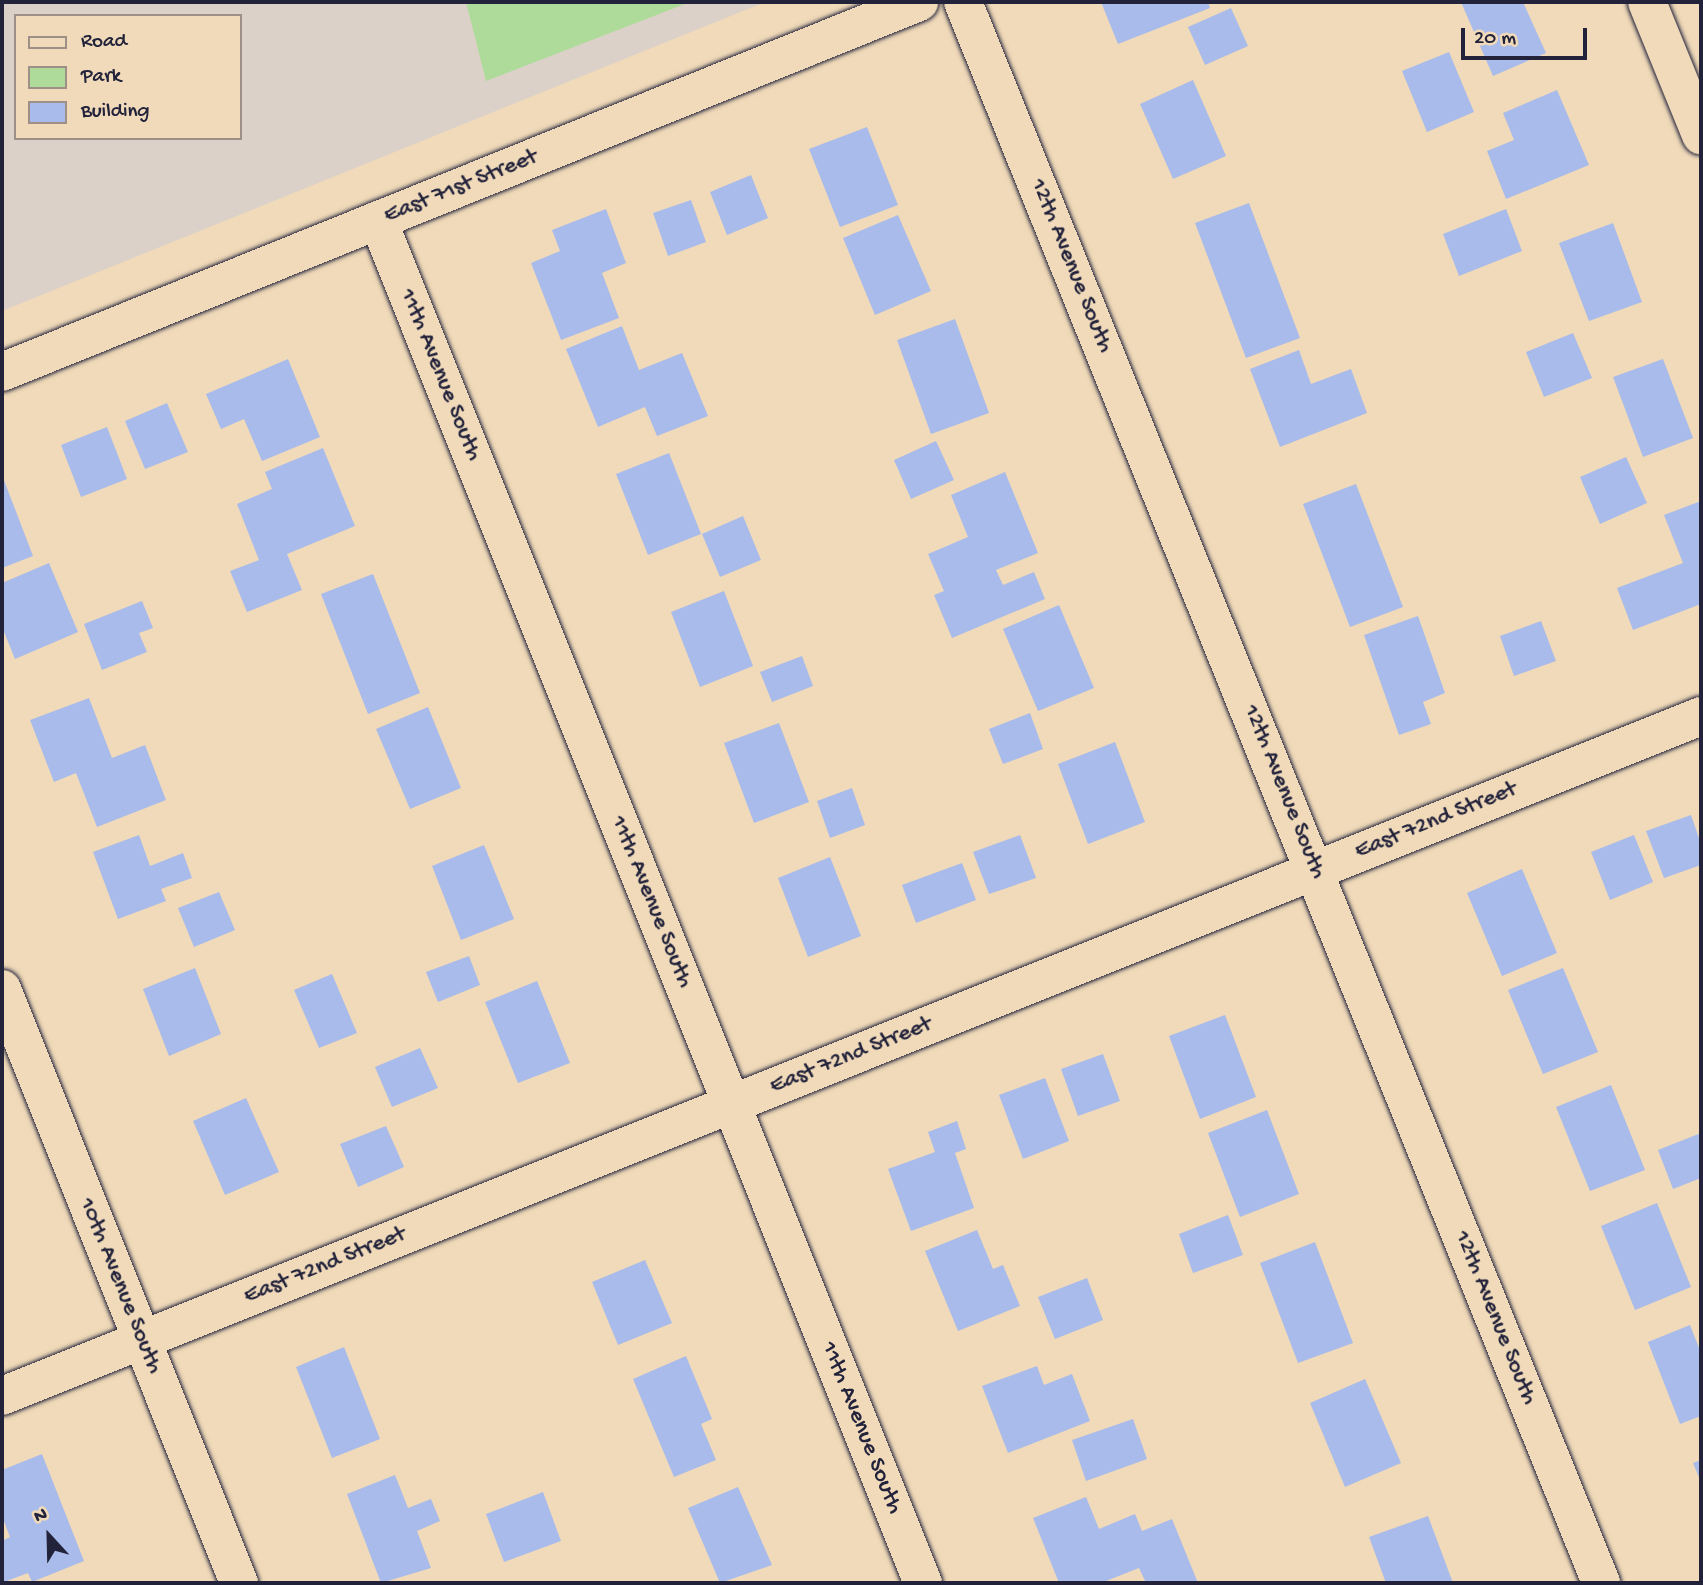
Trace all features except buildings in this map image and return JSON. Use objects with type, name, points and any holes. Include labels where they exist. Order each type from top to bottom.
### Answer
[{"type":"street","name":"East 71st Street","points":[[2,372],[919,2]]},
{"type":"street","name":"12th Avenue South","points":[[964,2],[1601,1583]]},
{"type":"street","points":[[1647,2],[1701,135]]},
{"type":"street","name":"11th Avenue South","points":[[378,220],[923,1583]]},
{"type":"street","name":"East 72nd Street","points":[[2,1396],[1701,716]]},
{"type":"street","name":"10th Avenue South","points":[[2,989],[239,1583]]},
{"type":"shaded area","points":[[2,2],[765,2],[2,311]]},
{"type":"green space","points":[[466,2],[690,2],[486,81]]}]
